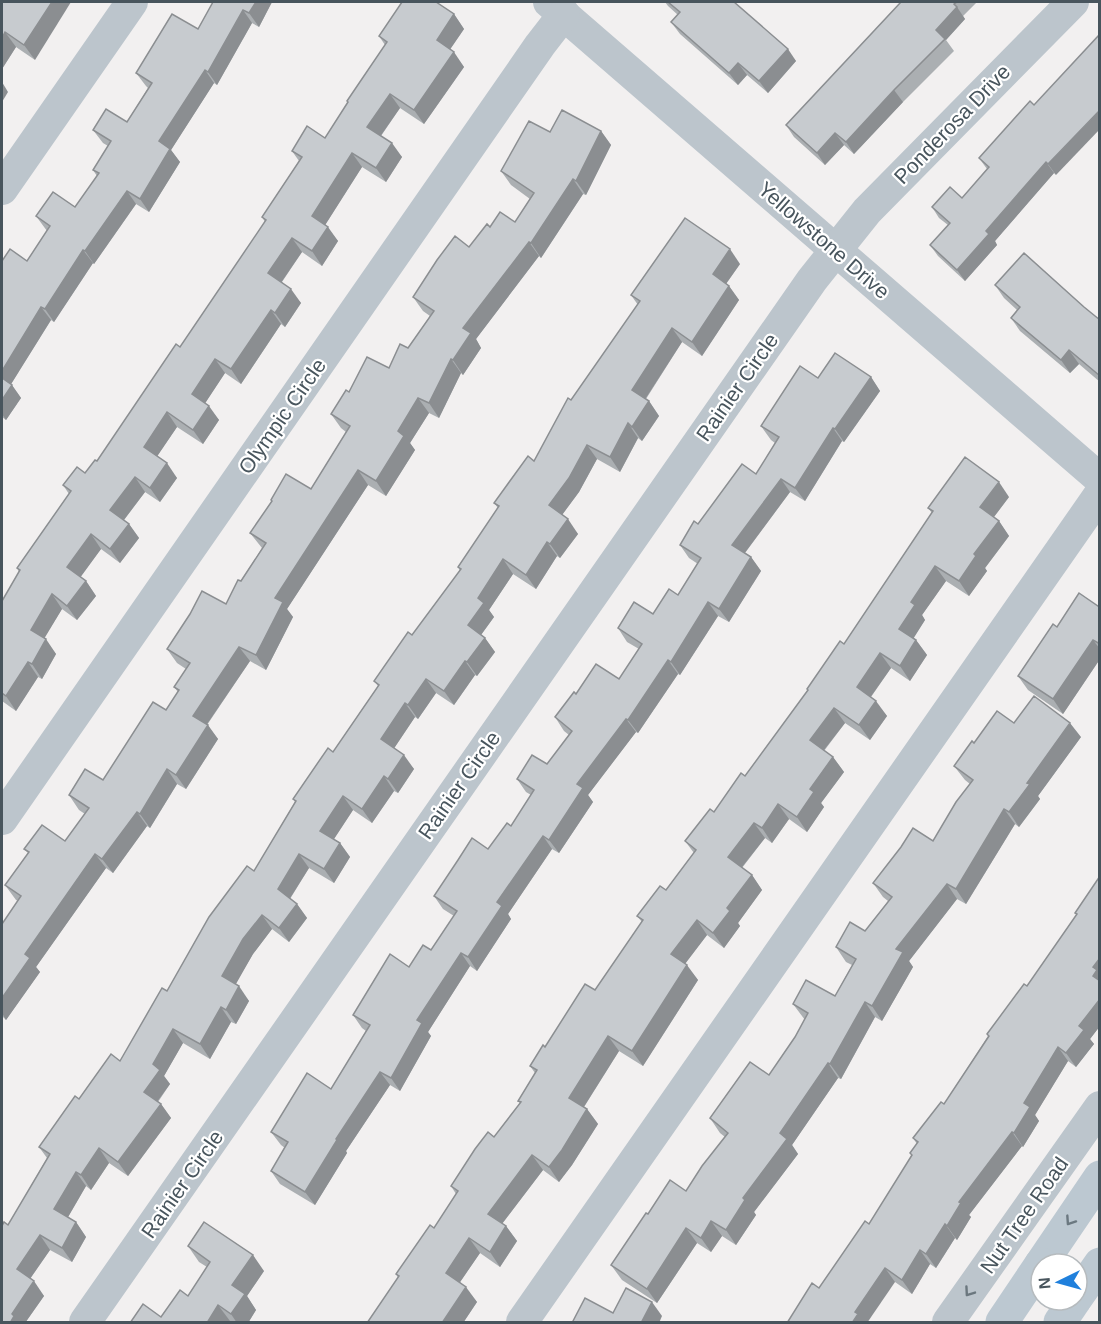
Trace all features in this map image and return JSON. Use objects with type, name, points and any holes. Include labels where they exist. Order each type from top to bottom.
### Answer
[{"type":"main road","name":"Nut Tree Road","points":[[1049,1252],[1100,1177]]},
{"type":"main road","points":[[1089,1280],[1100,1264]]},
{"type":"main road","name":"Nut Tree Road","points":[[1002,1323],[1029,1282]]},
{"type":"street","points":[[2,189],[132,2]]},
{"type":"street","name":"Ponderosa Drive","points":[[835,250],[867,211],[1073,2]]},
{"type":"street","name":"Yellowstone Drive","points":[[556,8],[1100,479]]},
{"type":"street","name":"Olympic Circle","points":[[2,819],[533,55],[556,8]]},
{"type":"street","name":"Rainier Circle","points":[[85,1323],[835,250]]},
{"type":"street","points":[[522,1323],[1100,494]]},
{"type":"street","name":"Nut Tree Road","points":[[948,1323],[1100,1107]]},
{"type":"building","points":[[2,2],[52,2],[24,45],[5,32],[2,38]]},
{"type":"building","points":[[213,2],[256,2],[249,13],[243,10],[208,72],[205,70],[159,141],[170,149],[140,199],[127,191],[85,251],[83,250],[45,309],[41,307],[2,371],[2,261],[10,249],[27,261],[50,226],[36,216],[53,192],[75,207],[99,173],[93,170],[111,141],[93,130],[106,109],[127,122],[152,83],[136,73],[172,14],[198,29]]},
{"type":"building","points":[[402,2],[436,2],[454,14],[437,40],[454,52],[414,110],[390,94],[367,127],[392,143],[376,168],[352,153],[312,216],[328,227],[312,251],[292,238],[268,273],[291,289],[275,313],[271,310],[231,369],[215,359],[192,394],[209,406],[193,430],[167,412],[144,447],[167,463],[150,488],[135,477],[110,510],[129,524],[110,549],[91,534],[67,567],[86,581],[67,606],[52,594],[31,630],[46,639],[32,664],[28,662],[6,696],[2,693],[2,601],[20,570],[17,568],[71,491],[63,485],[77,467],[85,473],[95,460],[97,461],[176,344],[180,347],[266,220],[262,217],[302,157],[292,151],[307,126],[325,138],[387,42],[379,36]]},
{"type":"building","points":[[668,2],[734,2],[788,49],[759,81],[738,63],[729,73],[671,22],[680,12]]},
{"type":"building","points":[[901,2],[957,2],[954,4],[957,7],[936,30],[945,39],[846,142],[835,133],[817,153],[786,125]]},
{"type":"building","points":[[1100,34],[1100,110],[1048,164],[1046,162],[986,231],[989,234],[957,270],[930,245],[950,223],[932,207],[950,187],[962,198],[989,167],[979,158],[1030,101],[1034,105]]},
{"type":"building","points":[[562,110],[601,131],[576,181],[573,179],[531,243],[529,242],[463,328],[471,333],[453,360],[451,359],[429,403],[418,398],[398,431],[404,436],[376,481],[358,470],[275,598],[283,602],[256,655],[239,647],[193,716],[208,725],[176,775],[167,769],[140,814],[137,812],[102,859],[95,854],[25,954],[30,958],[2,998],[2,924],[21,896],[5,885],[29,852],[24,849],[42,825],[65,841],[89,808],[69,795],[85,769],[103,780],[153,702],[166,710],[179,690],[174,687],[190,663],[167,649],[202,591],[226,604],[238,580],[241,581],[266,543],[250,533],[272,501],[286,474],[311,489],[350,426],[331,414],[346,390],[349,392],[367,357],[389,368],[400,344],[408,348],[434,311],[413,297],[455,236],[469,247],[487,224],[490,227],[500,212],[515,222],[534,193],[501,171],[529,121],[550,132]]},
{"type":"building","points":[[685,218],[730,249],[713,274],[729,286],[692,342],[672,328],[632,390],[649,401],[632,427],[628,423],[610,457],[587,445],[569,478],[549,505],[568,519],[550,544],[547,542],[526,575],[503,559],[478,598],[484,603],[468,625],[485,638],[444,691],[426,679],[408,705],[405,703],[381,739],[404,755],[388,779],[384,776],[362,809],[343,796],[320,831],[340,843],[324,869],[299,854],[278,889],[297,904],[279,928],[262,915],[243,939],[222,976],[239,986],[226,1010],[221,1007],[200,1044],[173,1029],[153,1064],[160,1070],[144,1092],[161,1104],[118,1162],[99,1148],[81,1175],[76,1172],[54,1209],[76,1222],[62,1248],[40,1235],[17,1269],[34,1281],[12,1314],[14,1316],[10,1323],[2,1323],[2,1226],[4,1222],[8,1225],[50,1154],[39,1147],[75,1096],[79,1099],[111,1054],[120,1061],[162,988],[167,991],[209,917],[247,866],[254,871],[296,801],[293,799],[328,748],[333,752],[379,685],[374,681],[408,632],[412,635],[461,569],[458,567],[499,506],[494,503],[528,456],[534,461],[568,398],[571,400],[640,301],[631,295]]},
{"type":"building","points":[[1024,253],[1100,320],[1100,376],[1069,350],[1061,360],[1011,318],[1020,307],[995,285]]},
{"type":"building","points":[[835,353],[871,377],[835,429],[833,428],[795,488],[781,479],[732,545],[751,557],[719,609],[708,602],[671,662],[668,660],[628,720],[626,719],[577,784],[583,788],[549,840],[543,836],[497,902],[502,906],[468,957],[461,953],[417,1020],[422,1023],[391,1078],[380,1072],[336,1139],[305,1192],[271,1171],[288,1142],[271,1132],[307,1073],[331,1089],[370,1025],[353,1015],[390,954],[409,967],[423,945],[431,950],[457,911],[434,896],[472,838],[488,849],[507,823],[511,826],[534,790],[517,779],[532,755],[547,764],[572,731],[555,717],[574,692],[576,694],[596,664],[619,679],[642,644],[618,628],[634,602],[653,614],[669,589],[678,595],[701,558],[680,545],[694,521],[698,524],[742,464],[756,474],[779,437],[761,426],[800,366],[818,378]]},
{"type":"building","points":[[2,378],[12,385],[2,400]]},
{"type":"building","points":[[965,457],[999,482],[980,507],[999,521],[974,554],[976,556],[959,581],[935,566],[911,602],[915,605],[899,629],[916,640],[900,666],[880,653],[857,687],[876,701],[859,725],[834,708],[810,740],[833,757],[810,789],[814,792],[797,817],[778,804],[762,828],[754,823],[728,857],[752,875],[727,908],[730,911],[713,933],[697,920],[671,954],[687,965],[632,1051],[608,1036],[569,1098],[587,1109],[562,1150],[549,1167],[532,1155],[488,1214],[506,1226],[490,1252],[469,1238],[446,1273],[466,1287],[442,1323],[367,1323],[399,1276],[396,1274],[430,1225],[434,1228],[458,1191],[451,1186],[475,1149],[488,1132],[494,1137],[521,1102],[518,1101],[537,1070],[530,1066],[543,1045],[545,1047],[585,984],[595,990],[643,920],[637,916],[660,886],[666,890],[696,850],[685,841],[710,809],[714,812],[741,773],[745,776],[808,690],[840,641],[844,644],[933,511],[928,508]]},
{"type":"building","points":[[1079,593],[1098,606],[1100,604],[1100,644],[1093,640],[1053,699],[1018,676],[1053,624],[1057,627]]},
{"type":"building","points":[[1034,696],[1070,723],[1009,812],[1004,809],[956,889],[947,884],[896,949],[903,952],[872,1006],[865,1002],[830,1064],[828,1063],[780,1133],[787,1139],[743,1198],[745,1200],[726,1230],[711,1221],[701,1238],[686,1228],[647,1289],[611,1265],[670,1180],[686,1191],[728,1133],[710,1118],[750,1062],[769,1075],[795,1037],[808,1013],[793,1004],[806,980],[835,996],[856,959],[836,947],[850,922],[865,931],[892,897],[873,883],[913,828],[933,841],[956,802],[973,780],[954,766],[972,741],[974,743],[997,711],[1014,723]]},
{"type":"building","points":[[1100,876],[1100,958],[1093,967],[1097,970],[1093,976],[1100,981],[1100,999],[1079,1026],[1084,1030],[1066,1053],[1058,1047],[1024,1103],[1030,1107],[1014,1133],[1012,1132],[959,1202],[961,1203],[947,1226],[945,1224],[926,1254],[920,1250],[902,1280],[885,1268],[855,1312],[858,1314],[852,1323],[787,1323],[812,1283],[819,1288],[865,1221],[869,1224],[912,1155],[910,1153],[918,1142],[913,1138],[941,1102],[944,1104],[989,1036],[987,1034],[1024,984],[1027,986],[1077,914],[1075,913]]},
{"type":"building","points":[[204,1222],[253,1255],[232,1285],[245,1294],[231,1314],[218,1305],[207,1323],[130,1323],[143,1304],[161,1317],[180,1290],[188,1296],[210,1262],[188,1246]]},
{"type":"building","points":[[626,1288],[652,1302],[641,1323],[572,1323],[585,1298],[613,1313]]}]
